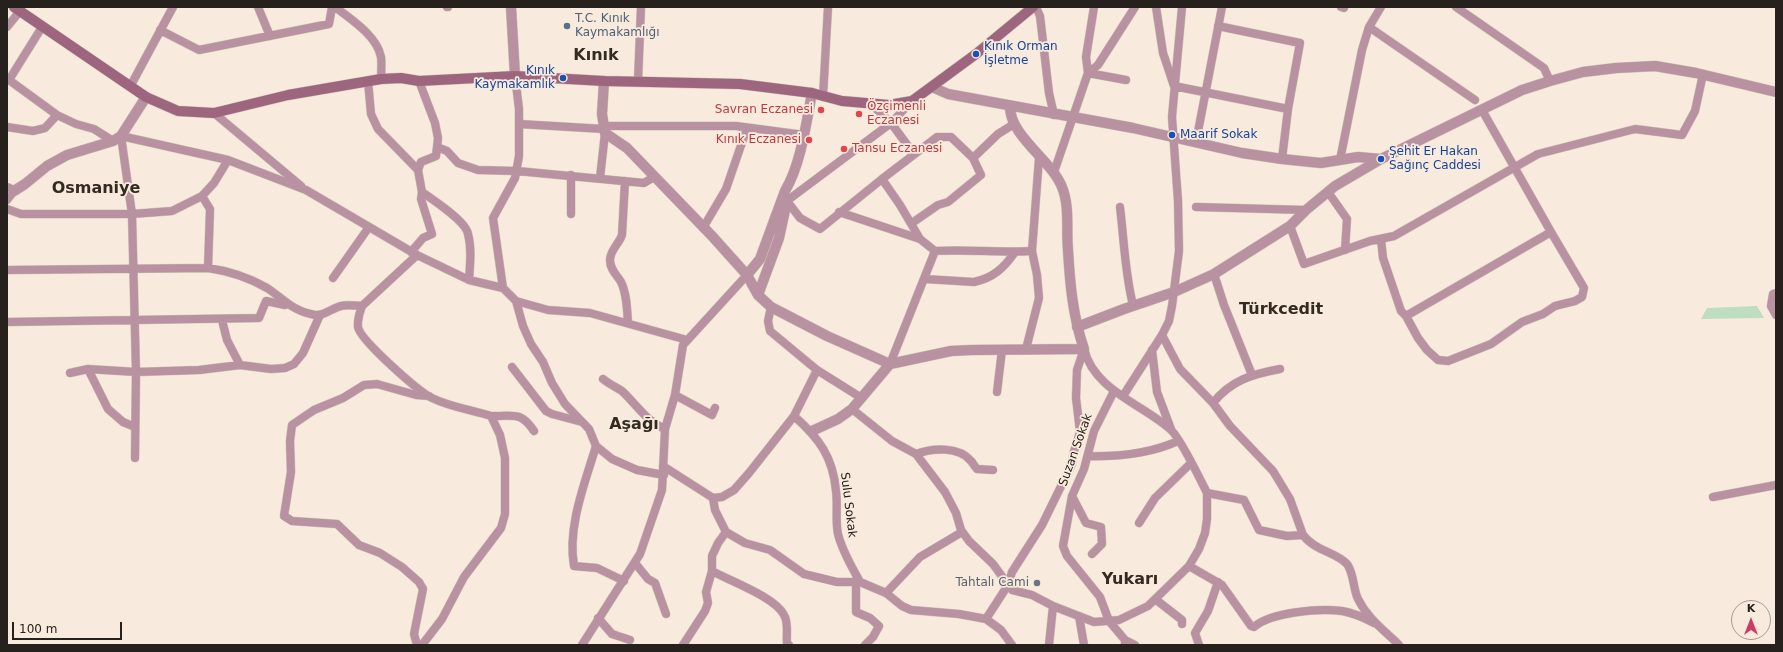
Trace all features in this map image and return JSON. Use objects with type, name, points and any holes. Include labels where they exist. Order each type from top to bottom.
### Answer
[{"type":"main road","points":[[17,9],[146,97],[178,111],[214,113],[288,95],[381,79],[401,78],[419,81],[514,76],[604,81],[740,84],[812,93],[823,97],[889,105],[912,101],[1034,7]]},
{"type":"street","points":[[130,85],[172,7]]},
{"type":"street","points":[[258,7],[270,36]]},
{"type":"street","points":[[160,30],[199,50],[329,24],[333,7],[350,18],[376,44],[381,58],[381,79]]},
{"type":"street","points":[[503,288],[493,218],[515,178],[519,156],[519,124],[514,76],[511,7]]},
{"type":"street","points":[[638,81],[641,7]]},
{"type":"street","points":[[823,97],[828,7]]},
{"type":"street","points":[[1034,7],[1040,16],[1049,93],[1054,114]]},
{"type":"street","points":[[1054,172],[1088,73],[1086,57],[1094,7]]},
{"type":"street","points":[[1088,73],[1098,65],[1135,7]]},
{"type":"street","points":[[1156,7],[1163,53],[1174,86]]},
{"type":"street","points":[[1123,396],[1162,336],[1169,321],[1174,292],[1179,251],[1179,222],[1172,135],[1174,86],[1178,61],[1182,7]]},
{"type":"street","points":[[1196,142],[1222,7]]},
{"type":"street","points":[[1340,160],[1362,50],[1369,27],[1381,7]]},
{"type":"street","points":[[1456,7],[1544,68],[1550,80]]},
{"type":"street","points":[[7,27],[17,9]]},
{"type":"street","points":[[1218,26],[1300,44],[1288,109],[1282,159]]},
{"type":"street","points":[[42,27],[8,80],[57,115],[76,124],[117,138],[228,160],[306,190]]},
{"type":"street","points":[[1369,27],[1475,100]]},
{"type":"street","points":[[1077,327],[1174,292],[1214,274],[1290,226],[1306,210],[1328,192],[1381,160],[1522,90],[1550,80],[1583,72],[1655,66],[1703,74],[1776,92]]},
{"type":"street","points":[[1088,73],[1126,80]]},
{"type":"street","points":[[1290,226],[1304,264],[1370,241],[1394,236],[1538,154],[1635,130],[1682,135],[1695,111],[1703,74]]},
{"type":"street","points":[[368,81],[370,114],[378,129],[418,170]]},
{"type":"street","points":[[419,81],[435,123],[438,138],[436,156],[421,162],[418,170],[422,192],[421,200],[432,234],[423,238],[414,254],[362,306],[358,327],[363,337],[396,369],[429,396]]},
{"type":"street","points":[[600,178],[604,129],[604,81]]},
{"type":"street","points":[[1174,86],[1206,91],[1288,109]]},
{"type":"street","points":[[932,87],[948,94],[988,101],[1010,107],[1172,135],[1196,142],[1282,159],[1321,163],[1358,157],[1381,160]]},
{"type":"street","points":[[582,645],[640,554],[662,490],[664,476],[665,429],[675,395],[683,345],[747,276],[760,259],[783,203],[804,135],[812,93]]},
{"type":"street","points":[[7,200],[11,190],[25,184],[47,166],[67,155],[117,138],[146,97]]},
{"type":"street","points":[[758,295],[779,238],[783,203],[891,123],[912,101]]},
{"type":"street","points":[[870,103],[891,123],[914,154]]},
{"type":"street","points":[[1010,107],[1010,115],[1014,124],[1040,158],[1054,172],[1065,195],[1071,299],[1086,359],[1114,391],[1171,429]]},
{"type":"street","points":[[1381,239],[1383,258],[1401,311],[1406,316],[1418,338],[1427,350],[1438,360],[1448,361],[1491,344],[1522,322],[1543,314],[1555,306],[1575,301],[1582,297],[1584,288],[1482,110]]},
{"type":"street","points":[[214,113],[306,190],[414,254],[469,280],[503,288],[516,301],[548,310],[590,313],[687,340]]},
{"type":"street","points":[[7,127],[33,131],[45,128],[57,115]]},
{"type":"street","points":[[519,124],[604,129],[673,125],[747,128],[804,135]]},
{"type":"street","points":[[973,158],[998,134],[1014,124]]},
{"type":"street","points":[[703,228],[726,189],[747,128]]},
{"type":"street","points":[[604,129],[627,148],[703,228],[747,276],[758,295],[771,307],[827,336],[890,364],[951,351],[1084,350]]},
{"type":"street","points":[[783,203],[800,218],[820,229],[839,212],[937,137],[951,137],[973,158],[981,175],[948,202],[938,205],[912,223]]},
{"type":"street","points":[[117,138],[132,214],[136,372],[135,458]]},
{"type":"street","points":[[437,147],[447,151],[454,161],[467,167],[489,171],[517,171],[644,182],[654,177]]},
{"type":"street","points":[[1026,350],[1038,298],[1032,251],[1040,158]]},
{"type":"street","points":[[7,209],[21,214],[132,214],[172,211],[202,196],[214,183],[228,160]]},
{"type":"street","points":[[571,175],[571,214]]},
{"type":"street","points":[[882,179],[912,223],[920,239]]},
{"type":"street","points":[[625,181],[622,235],[620,241],[613,250],[610,260],[613,273],[621,282],[625,294],[628,323]]},
{"type":"street","points":[[422,192],[452,214],[468,232],[471,260],[469,280]]},
{"type":"street","points":[[1328,192],[1347,219],[1345,250]]},
{"type":"street","points":[[202,196],[210,209],[208,268]]},
{"type":"street","points":[[1196,207],[1306,210]]},
{"type":"street","points":[[1120,208],[1128,286],[1133,306]]},
{"type":"street","points":[[839,212],[920,239],[935,251],[1032,251]]},
{"type":"street","points":[[333,278],[369,228]]},
{"type":"street","points":[[1406,316],[1551,232]]},
{"type":"street","points":[[812,432],[838,419],[852,409],[860,397],[890,364],[935,251]]},
{"type":"street","points":[[925,279],[974,282],[982,281],[993,277],[999,272],[1015,252]]},
{"type":"street","points":[[7,270],[208,268],[229,271],[248,278],[268,289],[297,310],[320,315],[342,305],[362,306]]},
{"type":"street","points":[[1214,274],[1224,304],[1252,375]]},
{"type":"street","points":[[1776,293],[1773,294],[1771,306],[1776,316]]},
{"type":"street","points":[[7,322],[134,319],[222,320],[259,318],[266,301],[284,306],[286,303]]},
{"type":"street","points":[[516,301],[523,326],[531,344],[543,362],[552,383],[565,404],[592,435],[596,446],[612,459],[637,470],[664,476]]},
{"type":"street","points":[[771,307],[768,321],[770,331],[817,370],[860,397]]},
{"type":"street","points":[[70,373],[88,369],[136,372],[199,370],[240,365],[271,369],[285,368],[294,364],[303,353],[320,315]]},
{"type":"street","points":[[222,320],[227,340],[240,365]]},
{"type":"street","points":[[1162,336],[1180,369],[1213,403],[1230,426],[1273,471],[1290,498],[1303,535],[1307,541],[1323,552],[1337,557],[1346,564],[1358,598],[1374,623]]},
{"type":"street","points":[[997,392],[1002,350]]},
{"type":"street","points":[[986,619],[1008,585],[1012,572],[1042,525],[1072,464],[1073,455],[1080,432],[1076,398],[1076,370],[1084,350]]},
{"type":"street","points":[[852,409],[892,441],[916,454],[945,492],[956,513],[962,532],[969,541],[993,564],[1012,590],[1032,595],[1053,606],[1094,622],[1109,621],[1127,616],[1148,606],[1189,566],[1199,549],[1205,533],[1207,519],[1207,493],[1192,463],[1171,429],[1157,392],[1152,350]]},
{"type":"street","points":[[512,367],[549,413],[582,422]]},
{"type":"street","points":[[88,369],[108,409],[123,422],[135,428]]},
{"type":"street","points":[[1213,403],[1223,390],[1252,375],[1280,369]]},
{"type":"street","points":[[664,466],[713,498],[722,497],[734,490],[794,416],[817,370]]},
{"type":"street","points":[[603,379],[611,386],[621,391],[646,416],[665,429]]},
{"type":"street","points":[[416,645],[414,634],[423,589],[419,582],[402,567],[380,553],[359,545],[337,524],[292,521],[284,516],[291,472],[290,441],[292,425],[314,410],[343,398],[364,385],[377,384],[416,395],[429,396],[464,409],[491,416],[517,416],[526,420],[534,431]]},
{"type":"street","name":"Suzan Sokak","points":[[1114,391],[1094,431],[1084,469],[1072,496],[1063,546],[1067,556],[1100,597],[1109,621],[1125,643]]},
{"type":"street","points":[[675,395],[712,415],[715,408]]},
{"type":"street","points":[[422,645],[442,619],[464,577],[501,528],[505,514],[505,458],[500,435],[491,416]]},
{"type":"street","name":"Sulu Sokak","points":[[794,416],[812,432],[827,454],[836,492],[838,535],[846,557],[858,582]]},
{"type":"street","points":[[1088,456],[1116,456],[1143,453],[1178,441]]},
{"type":"street","points":[[596,446],[582,490],[575,527],[572,554],[574,566],[597,568],[624,581]]},
{"type":"street","points":[[916,454],[943,449],[961,454],[971,460],[977,468],[993,470]]},
{"type":"street","points":[[1139,523],[1155,498],[1192,463]]},
{"type":"street","points":[[1072,464],[1084,469]]},
{"type":"street","points":[[1713,497],[1776,485]]},
{"type":"street","points":[[1207,493],[1244,500],[1256,527],[1259,530],[1287,536],[1303,535]]},
{"type":"street","name":"Suzan Sokak","points":[[1072,496],[1086,523],[1101,527],[1102,544],[1092,554]]},
{"type":"street","points":[[713,498],[715,510],[726,532],[745,543],[770,550],[804,574],[837,582],[858,582],[886,594],[902,606],[911,610],[959,614],[986,619],[1001,630],[1012,645]]},
{"type":"street","points":[[683,645],[705,611],[708,603],[706,592],[712,571],[712,556],[718,543],[726,532]]},
{"type":"street","points":[[886,594],[920,557],[962,532]]},
{"type":"street","points":[[635,562],[648,579],[655,583],[666,614]]},
{"type":"street","points":[[1189,566],[1222,585],[1254,627],[1259,623],[1273,618],[1300,612],[1340,611],[1352,613],[1374,623],[1399,645]]},
{"type":"street","points":[[712,571],[760,595],[784,614],[787,623],[787,644]]},
{"type":"street","points":[[858,582],[856,612],[870,618],[879,626],[873,637],[865,645]]},
{"type":"street","points":[[1199,645],[1195,633],[1208,611],[1218,582]]},
{"type":"street","points":[[1155,599],[1182,620],[1182,624]]},
{"type":"street","points":[[1049,645],[1053,606]]},
{"type":"street","points":[[1079,616],[1084,645]]},
{"type":"street","points":[[598,618],[612,634],[630,640]]},
{"type":"street","points":[[1125,643],[1135,645]]},
{"type":"green space","points":[[1757,306],[1764,318],[1701,319],[1707,308]]},
{"type":"place","name":"T.C. Kınık Kaymakamlığı","points":[[567,26]]},
{"type":"place","name":"Kınık Orman İşletme","points":[[976,54]]},
{"type":"place","name":"Kınık Kaymakamlık","points":[[563,78]]},
{"type":"place","name":"Savran Eczanesi","points":[[821,110]]},
{"type":"place","name":"Özçimenli Eczanesi","points":[[859,114]]},
{"type":"place","name":"Maarif Sokak","points":[[1172,135]]},
{"type":"place","name":"Kınık Eczanesi","points":[[809,140]]},
{"type":"place","name":"Tansu Eczanesi","points":[[844,149]]},
{"type":"place","name":"Şehit Er Hakan Sağınç Caddesi","points":[[1381,159]]},
{"type":"place","name":"Tahtalı Cami","points":[[1037,583]]},
{"type":"district","name":"Kınık","points":[[596,56]]},
{"type":"district","name":"Osmaniye","points":[[96,189]]},
{"type":"district","name":"Türkcedit","points":[[1281,310]]},
{"type":"district","name":"Aşağı","points":[[634,425]]},
{"type":"district","name":"Yukarı","points":[[1130,580]]}]
